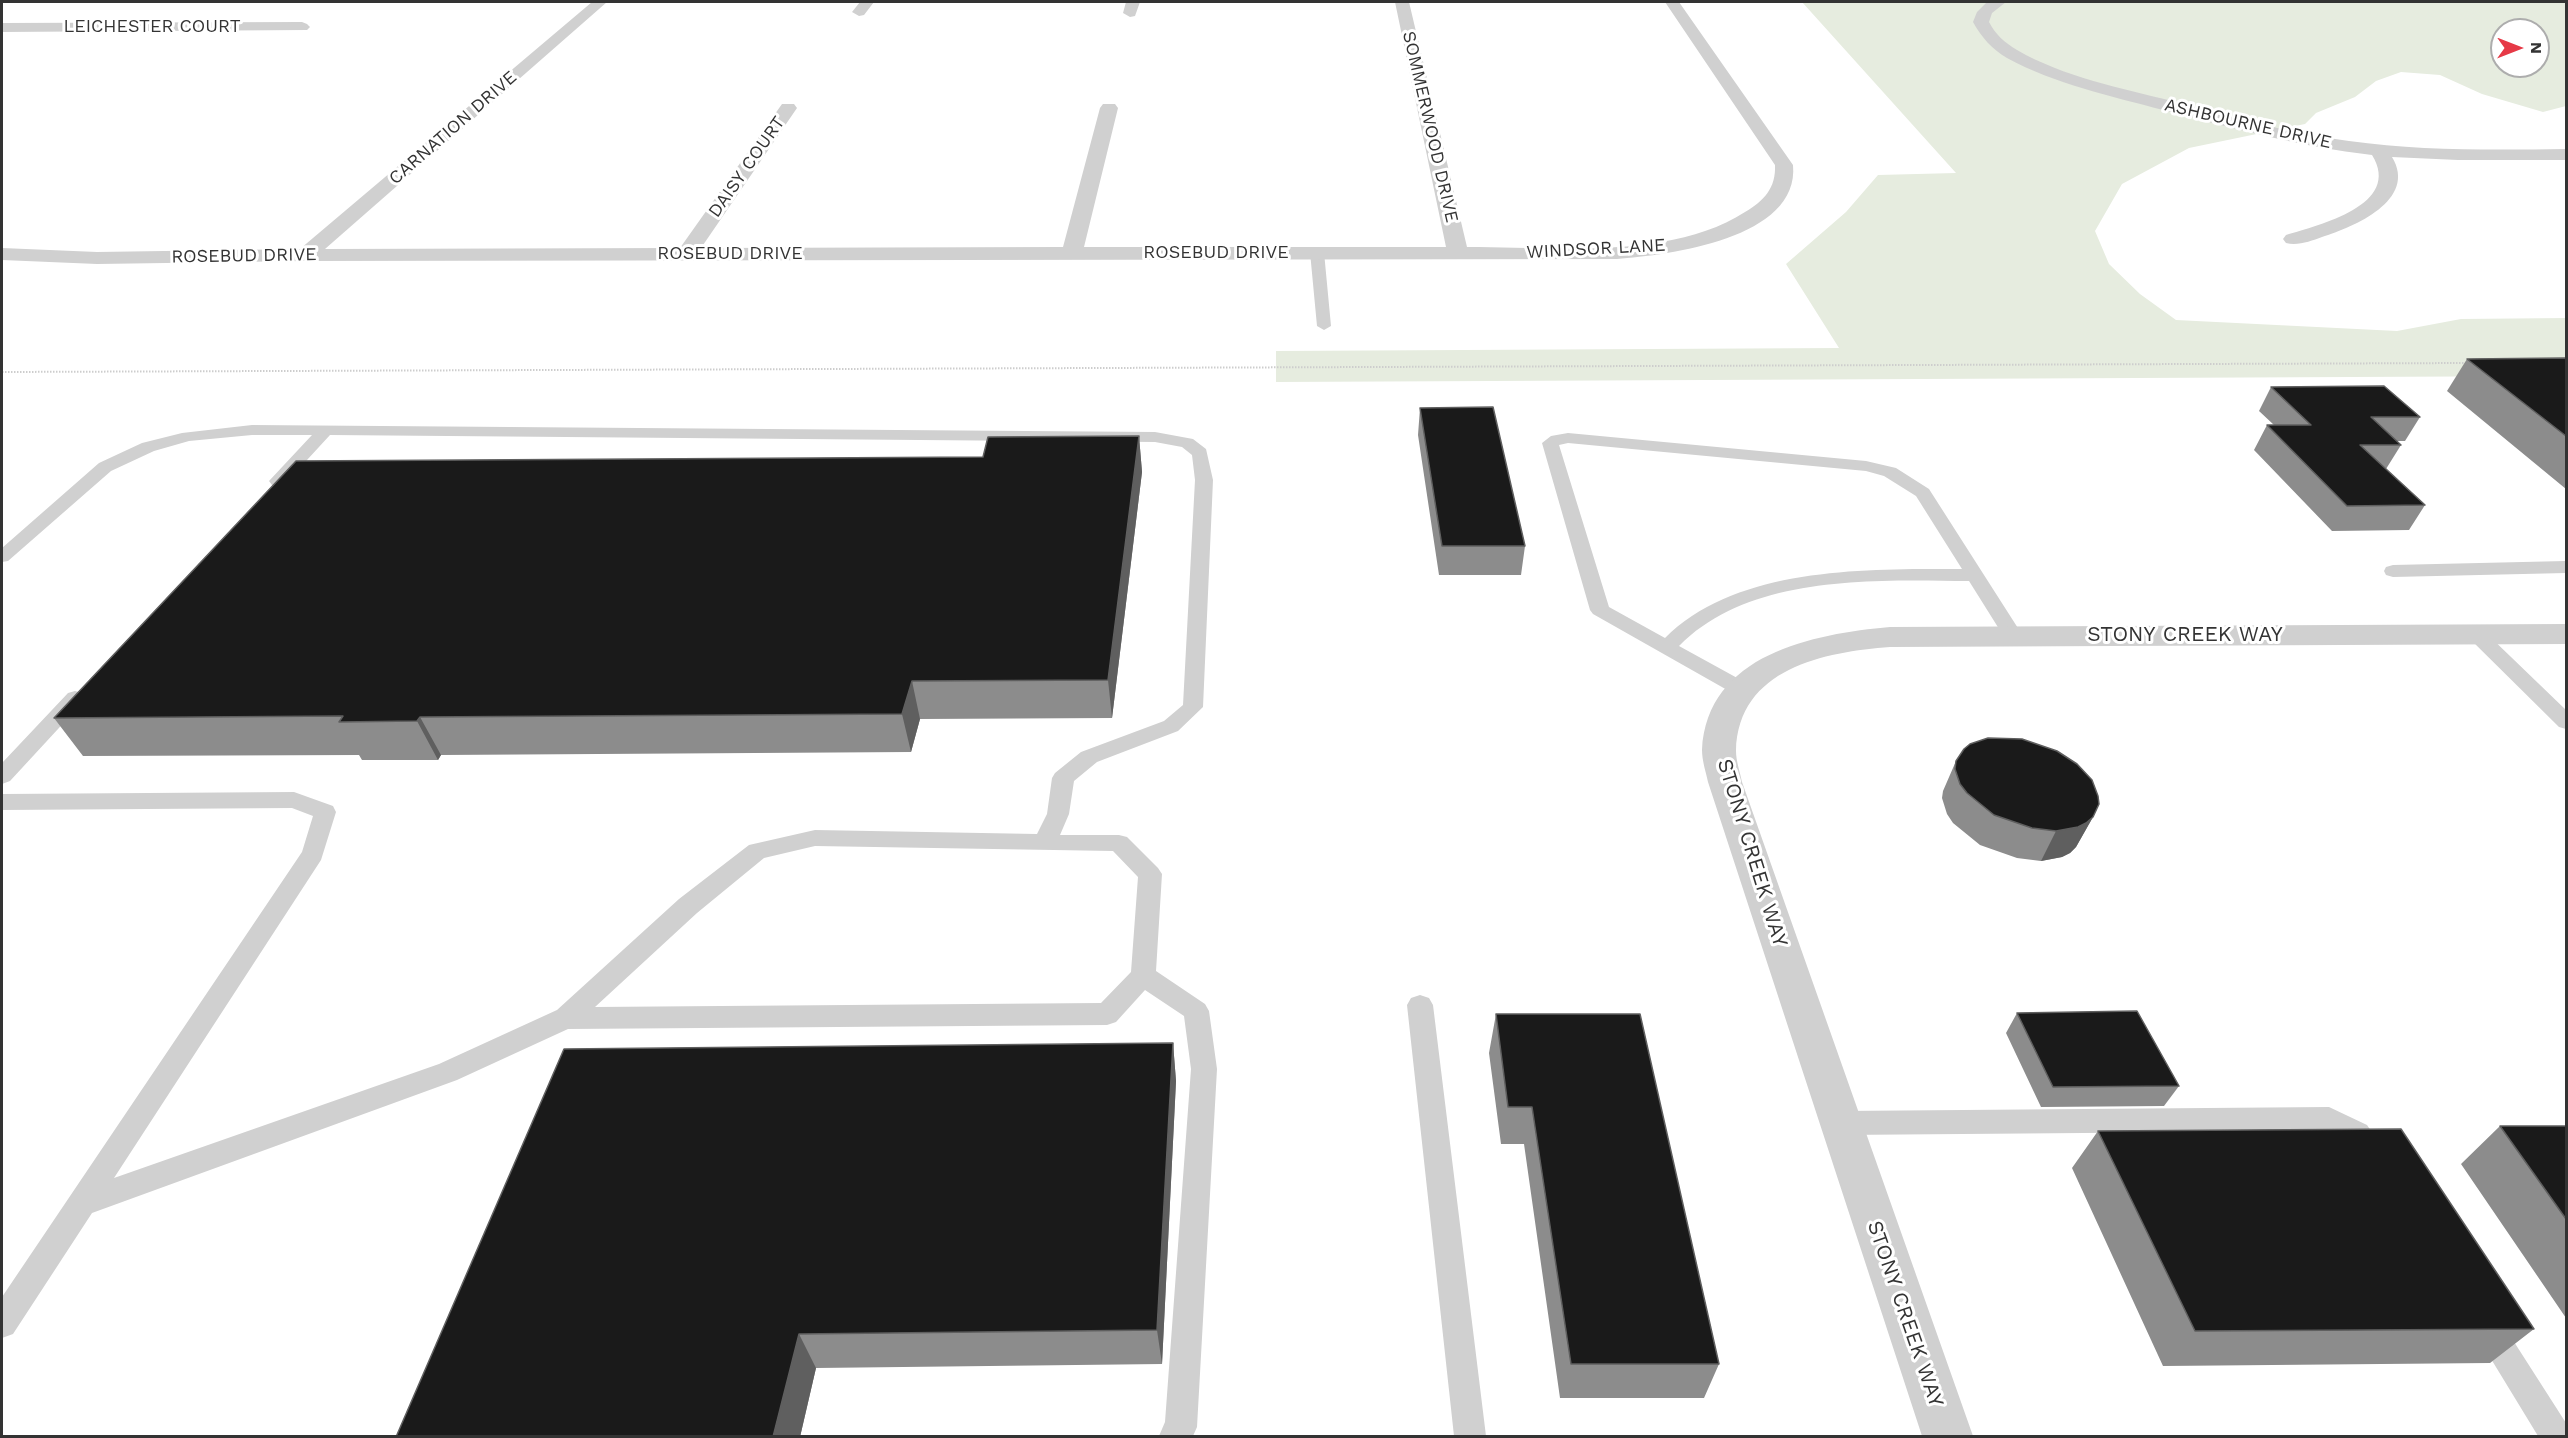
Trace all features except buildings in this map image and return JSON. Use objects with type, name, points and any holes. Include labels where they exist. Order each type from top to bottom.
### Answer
[{"type":"street","name":"CARNATION DRIVE","points":[[305,255],[600,2]]},
{"type":"street","name":"SOMMERWOOD DRIVE","points":[[1402,2],[1458,252]]},
{"type":"street","name":"WINDSOR LANE","points":[[1458,252],[1592,253],[1672,246],[1730,230],[1751,219],[1773,201],[1783,186],[1784,165],[1671,2]]},
{"type":"street","name":"ASHBOURNE DRIVE","points":[[1999,2],[1987,8],[1982,15],[1981,22],[1984,29],[2000,46],[2013,54],[2050,71],[2265,131],[2378,150],[2455,155],[2566,155]]},
{"type":"street","name":"LEICHESTER COURT","points":[[2,28],[302,27]]},
{"type":"street","name":"DAISY COURT","points":[[686,255],[789,108]]},
{"type":"street","points":[[1072,253],[1109,108]]},
{"type":"street","points":[[2293,239],[2331,228],[2365,212],[2379,198],[2388,184],[2390,174],[2378,150]]},
{"type":"street","name":"ROSEBUD DRIVE","points":[[2,254],[97,258],[305,255],[1458,252]]},
{"type":"street","name":"STONY CREEK WAY","points":[[1947,1437],[1725,782],[1719,751],[1725,717],[1743,690],[1769,666],[1795,655],[1852,639],[2013,636],[2566,634]]},
{"type":"lane","points":[[1317,252],[1324,326]]},
{"type":"lane","points":[[2,557],[105,466],[148,447],[188,436],[243,431],[325,431],[1155,437],[1187,443],[1200,453],[1204,480],[1193,707],[1171,726],[1089,757],[1062,778],[1058,814],[1045,843]]},
{"type":"lane","points":[[268,491],[325,431]]},
{"type":"lane","points":[[1743,690],[1600,610],[1550,443],[1557,439],[1568,438],[1842,464],[1890,472],[1923,492],[2013,636]]},
{"type":"lane","points":[[2393,571],[2566,567]]},
{"type":"lane","points":[[1667,647],[1700,618],[1749,596],[1803,582],[1880,575],[1974,575]]},
{"type":"lane","points":[[2476,634],[2566,722]]},
{"type":"lane","points":[[2,776],[90,681]]},
{"type":"lane","points":[[2,802],[294,800],[325,812],[313,854],[2,1323]]},
{"type":"lane","points":[[82,1203],[448,1072],[566,1018],[688,906],[757,851],[815,838],[1119,843],[1150,874],[1143,976],[1107,1014],[566,1018]]},
{"type":"lane","points":[[1143,976],[1196,1011],[1204,1069],[1181,1427],[1175,1437]]},
{"type":"lane","points":[[1420,1005],[1470,1437]]},
{"type":"lane","points":[[1841,1123],[2329,1119],[2357,1134],[2388,1171]]},
{"type":"lane","points":[[2475,1309],[2556,1437]]},
{"type":"path","points":[[2,372],[2471,363]]},
{"type":"shaded area","points":[[1802,2],[2566,2],[2566,106],[2543,112],[2482,94],[2440,75],[2401,72],[2376,81],[2355,97],[2316,113],[2305,124],[2189,148],[2122,184],[2095,231],[2109,264],[2140,294],[2176,320],[2397,331],[2461,319],[2566,318],[2566,376],[1276,382],[1276,351],[1839,348],[1786,264],[1846,212],[1878,175],[1956,173]]}]
